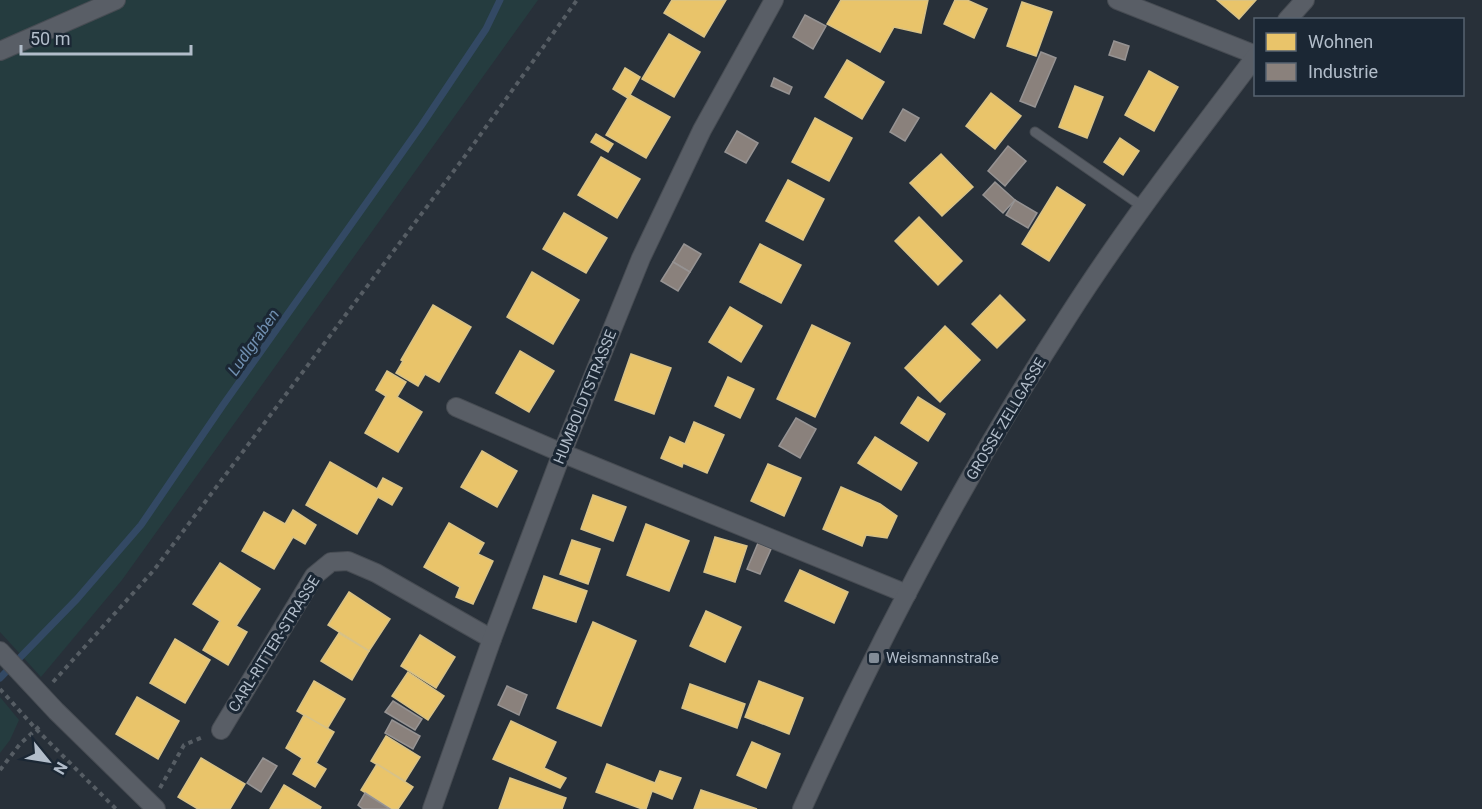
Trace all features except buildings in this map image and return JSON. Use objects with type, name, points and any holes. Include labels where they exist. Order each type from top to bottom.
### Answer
[{"type":"street","points":[[0,51],[116,0]]},
{"type":"street","name":"HUMBOLDTSTRASSE","points":[[432,809],[492,639],[562,453],[641,258],[702,130],[774,0]]},
{"type":"street","points":[[1117,0],[1254,54]]},
{"type":"street","points":[[1289,18],[1305,0]]},
{"type":"street","name":"GROSSE ZELLGASSE","points":[[802,809],[838,729],[907,594],[985,450],[1067,317],[1143,207],[1254,58]]},
{"type":"street","points":[[456,407],[562,453],[907,594]]},
{"type":"street","name":"CARL-RITTER-STRASSE","points":[[220,730],[314,576],[331,562],[348,561],[376,573],[492,639]]},
{"type":"street","points":[[0,651],[56,711],[153,807]]},
{"type":"lane","points":[[1035,132],[1143,207]]},
{"type":"path","points":[[38,692],[154,570],[468,152],[577,0]]},
{"type":"path","points":[[0,688],[36,729],[116,809]]},
{"type":"path","points":[[0,770],[20,744],[56,711]]},
{"type":"path","points":[[153,807],[184,744],[220,730]]},
{"type":"green space","points":[[0,0],[538,0],[122,580],[41,677],[0,632]]},
{"type":"green space","points":[[0,697],[19,720],[10,740],[0,753]]},
{"type":"waterway","name":"Ludlgraben","points":[[0,678],[77,599],[141,525],[223,405],[421,126],[486,29],[500,0]]},
{"type":"place","name":"Weismannstraße","points":[[874,658]]}]
